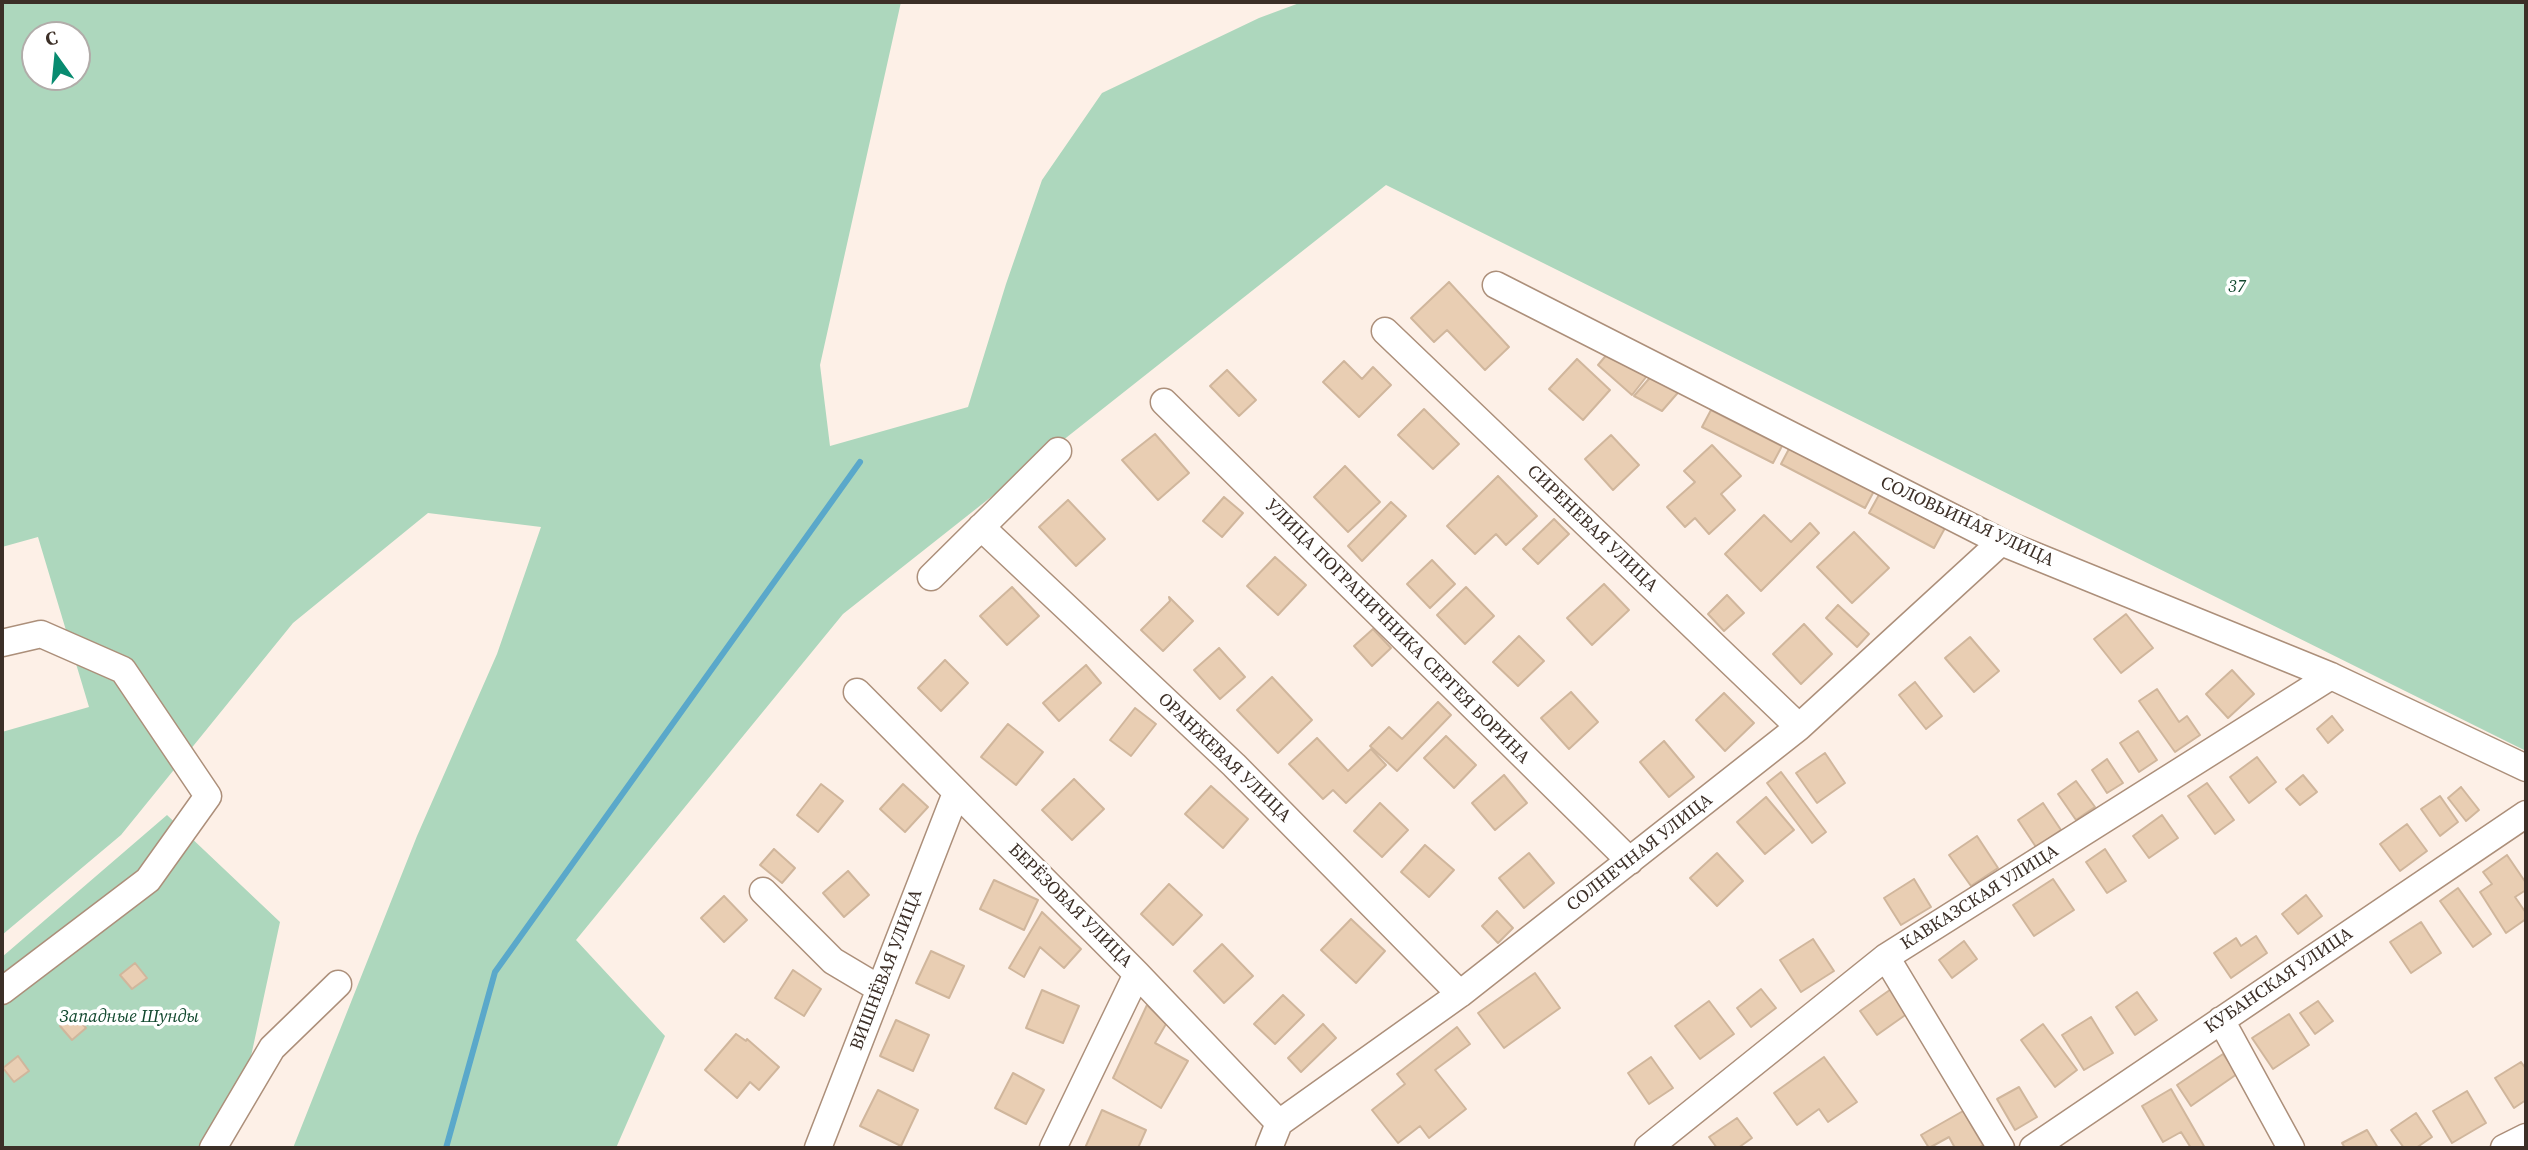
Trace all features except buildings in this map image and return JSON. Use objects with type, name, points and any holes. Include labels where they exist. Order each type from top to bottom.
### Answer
[{"type":"street","name":"СОЛОВЬИНАЯ УЛИЦА","points":[[1496,285],[2001,542],[2332,676],[2526,768]]},
{"type":"street","name":"СИРЕНЕВАЯ УЛИЦА","points":[[1385,331],[1799,727]]},
{"type":"street","name":"УЛИЦА ПОГРАНИЧНИКА СЕРГЕЯ БОРИНА","points":[[1164,402],[1630,862]]},
{"type":"street","points":[[930,577],[1058,451]]},
{"type":"street","name":"ОРАНЖЕВАЯ УЛИЦА","points":[[981,527],[1234,765],[1460,994]]},
{"type":"street","name":"СОЛНЕЧНАЯ УЛИЦА","points":[[1279,1123],[1460,994],[1799,727],[2001,542]]},
{"type":"street","points":[[2,643],[41,634],[123,670],[208,796],[148,880],[2,991]]},
{"type":"street","name":"КАВКАЗСКАЯ УЛИЦА","points":[[1648,1148],[1886,957],[2332,676]]},
{"type":"street","name":"БЕРЁЗОВАЯ УЛИЦА","points":[[857,692],[1137,974],[1279,1123]]},
{"type":"street","name":"ВИШНЁВАЯ УЛИЦА","points":[[818,1148],[956,793]]},
{"type":"street","name":"КУБАНСКАЯ УЛИЦА","points":[[2033,1148],[2526,814]]},
{"type":"street","points":[[763,891],[833,961],[880,989]]},
{"type":"street","points":[[1886,957],[2001,1148]]},
{"type":"street","points":[[1053,1148],[1137,974]]},
{"type":"street","points":[[213,1148],[272,1048],[338,984]]},
{"type":"street","points":[[2221,1020],[2291,1148]]},
{"type":"street","points":[[1269,1148],[1279,1123]]},
{"type":"street","points":[[2504,1148],[2526,1137]]},
{"type":"green space","name":"37","points":[[2,2],[901,2],[820,365],[830,446],[968,407],[1042,180],[1102,93],[1259,18],[1302,2],[2526,2],[2526,751],[1386,185],[843,614],[576,940],[665,1036],[616,1148],[293,1148],[417,836],[497,654],[541,527],[428,513],[293,623],[121,835],[2,935],[2,732],[89,707],[38,537],[2,547]]},
{"type":"green space","name":"Западные Шунды","points":[[167,815],[280,922],[250,1061],[224,1148],[2,1148],[2,957]]},
{"type":"waterway","points":[[446,1148],[495,972],[860,462]]}]
